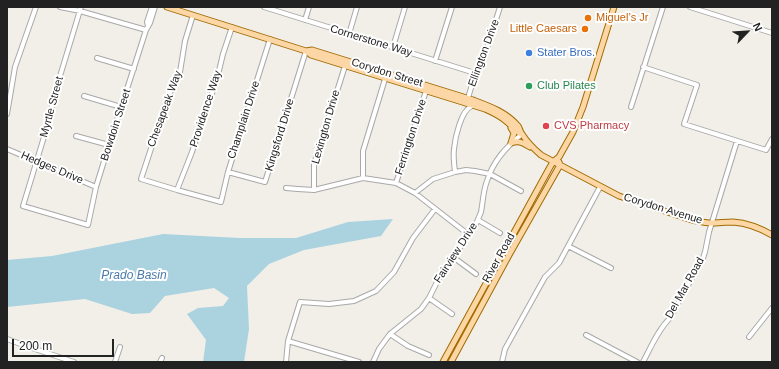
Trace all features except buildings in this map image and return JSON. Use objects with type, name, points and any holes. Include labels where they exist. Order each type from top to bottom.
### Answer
[{"type":"main road","name":"Corydon Street","points":[[167,7],[306,51],[312,50],[468,98],[494,108],[508,117],[518,127],[535,150],[541,155],[560,165]]},
{"type":"main road","name":"River Road","points":[[443,362],[553,162],[559,157],[573,132],[583,107],[614,7]]},
{"type":"main road","name":"Corydon Street","points":[[306,51],[310,55],[494,113],[522,134]]},
{"type":"main road","points":[[504,120],[514,133],[511,143],[521,142],[535,150]]},
{"type":"main road","points":[[559,157],[560,165]]},
{"type":"main road","name":"River Road","points":[[451,362],[560,165]]},
{"type":"main road","name":"Corydon Avenue","points":[[560,165],[600,187],[633,201],[701,222],[743,223],[754,226],[772,235]]},
{"type":"street","points":[[7,114],[15,67],[36,7]]},
{"type":"street","points":[[60,7],[80,9],[147,28]]},
{"type":"street","name":"Bowdoin Street","points":[[88,225],[96,187],[153,7]]},
{"type":"street","name":"Cornerstone Way","points":[[264,7],[478,74]]},
{"type":"street","points":[[305,20],[309,7]]},
{"type":"street","points":[[349,34],[357,7]]},
{"type":"street","points":[[392,47],[405,7]]},
{"type":"street","points":[[435,61],[452,7]]},
{"type":"street","name":"Ellington Drive","points":[[468,98],[482,64],[500,7]]},
{"type":"street","points":[[631,107],[662,7]]},
{"type":"street","points":[[690,7],[772,33]]},
{"type":"street","name":"Myrtle Street","points":[[80,9],[57,86],[48,127],[23,206],[88,225]]},
{"type":"street","name":"Chesapeak Way","points":[[177,190],[141,179],[168,97],[180,72],[185,41],[193,15]]},
{"type":"street","name":"Providence Way","points":[[177,190],[216,83],[223,54],[232,27]]},
{"type":"street","name":"Champlain Drive","points":[[177,190],[221,202],[228,172],[270,40]]},
{"type":"street","name":"Kingsford Drive","points":[[228,172],[266,182],[306,51]]},
{"type":"street","points":[[97,58],[134,69]]},
{"type":"street","name":"Lexington Drive","points":[[314,190],[314,164],[345,66]]},
{"type":"street","points":[[643,67],[697,85],[684,124],[766,150],[772,139]]},
{"type":"street","points":[[363,178],[363,151],[385,79]]},
{"type":"street","name":"Ferrington Drive","points":[[396,183],[426,92]]},
{"type":"street","points":[[84,96],[121,107]]},
{"type":"street","name":"Corydon Street","points":[[447,97],[450,96],[463,100],[468,98]]},
{"type":"street","points":[[455,172],[454,149],[456,139],[463,116],[468,108],[472,106],[468,98]]},
{"type":"street","points":[[459,102],[463,107],[463,116]]},
{"type":"street","name":"Fairview Drive","points":[[373,362],[379,349],[390,334],[421,309],[429,298],[439,278],[478,220],[481,212],[486,181],[492,167],[496,160],[511,143],[522,134]]},
{"type":"street","points":[[76,136],[109,145]]},
{"type":"street","name":"Del Mar Road","points":[[643,362],[665,323],[670,318],[703,258],[709,232],[737,140]]},
{"type":"street","name":"Hedges Drive","points":[[7,149],[96,187]]},
{"type":"street","points":[[415,193],[433,179],[466,170],[490,174],[521,191]]},
{"type":"street","points":[[286,188],[314,190],[363,178],[396,183],[415,193],[469,235]]},
{"type":"street","points":[[502,362],[506,349],[544,277],[559,263],[600,187]]},
{"type":"street","points":[[286,362],[288,341],[300,302],[329,304],[354,301],[376,291],[394,272],[413,238],[435,209]]},
{"type":"street","points":[[478,220],[500,233]]},
{"type":"street","points":[[568,246],[611,268]]},
{"type":"street","points":[[453,257],[476,274]]},
{"type":"street","points":[[429,298],[452,314]]},
{"type":"street","points":[[749,337],[772,308]]},
{"type":"street","points":[[390,334],[408,346],[429,355]]},
{"type":"street","points":[[586,335],[637,362]]},
{"type":"street","points":[[7,339],[74,362]]},
{"type":"street","points":[[288,341],[359,362]]},
{"type":"street","points":[[115,362],[120,346]]},
{"type":"water","name":"Prado Basin","points":[[393,219],[381,236],[304,250],[269,264],[247,286],[249,329],[244,362],[203,362],[206,340],[187,314],[198,308],[223,306],[229,298],[214,288],[165,296],[150,313],[132,314],[85,299],[7,307],[7,260],[52,256],[163,234],[240,238],[296,238],[348,222]]},
{"type":"place","name":"Miguel’s Jr","points":[[588,18]]},
{"type":"place","name":"Little Caesars","points":[[585,29]]},
{"type":"place","name":"Stater Bros.","points":[[529,53]]},
{"type":"place","name":"Club Pilates","points":[[529,86]]},
{"type":"place","name":"CVS Pharmacy","points":[[546,126]]}]
